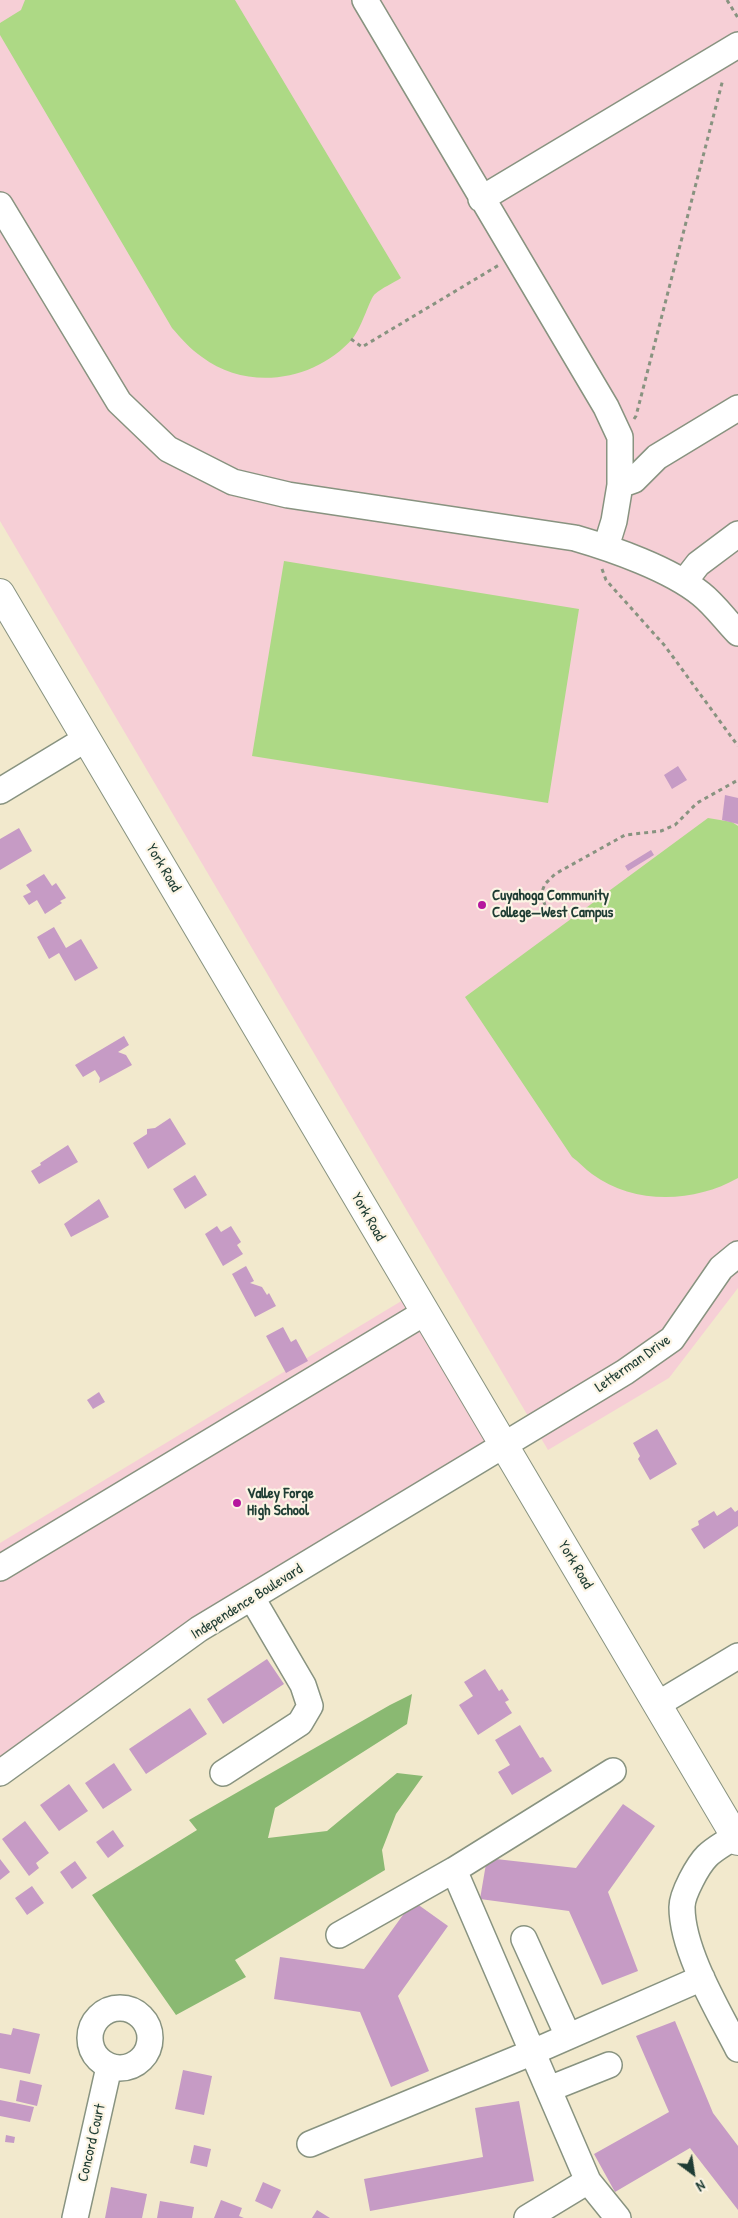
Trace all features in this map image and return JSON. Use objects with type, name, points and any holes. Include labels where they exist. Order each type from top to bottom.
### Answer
[{"type":"main road","name":"York Road","points":[[0,593],[737,1839]]},
{"type":"street","points":[[365,0],[606,407],[620,437],[620,486],[614,521],[606,547]]},
{"type":"street","points":[[482,198],[734,47]]},
{"type":"street","points":[[0,205],[119,402],[168,450],[233,482],[288,495],[575,538],[606,547],[684,582],[702,594],[738,633]]},
{"type":"street","points":[[620,486],[634,480],[657,457],[738,408]]},
{"type":"street","points":[[684,582],[698,564],[738,534]]},
{"type":"street","points":[[0,791],[86,739]]},
{"type":"street","name":"Letterman Drive","points":[[504,1446],[625,1372],[672,1339],[721,1268],[738,1254]]},
{"type":"street","points":[[0,1568],[424,1312]]},
{"type":"street","name":"Independence Boulevard","points":[[0,1773],[199,1630],[504,1446]]},
{"type":"street","points":[[223,1773],[300,1723],[310,1706],[303,1685],[252,1598]]},
{"type":"street","points":[[658,1704],[738,1656]]},
{"type":"street","points":[[340,1935],[454,1870],[613,1771]]},
{"type":"street","points":[[737,1839],[707,1856],[695,1872],[682,1905],[685,1933],[702,1978],[738,2049]]},
{"type":"street","points":[[454,1870],[588,2181],[618,2218]]},
{"type":"street","points":[[524,1939],[568,2036]]},
{"type":"street","points":[[310,2144],[533,2052],[702,1978]]},
{"type":"street","points":[[549,2089],[609,2065]]},
{"type":"street","name":"Concord Court","points":[[75,2218],[109,2067]]},
{"type":"street","points":[[527,2218],[588,2181]]},
{"type":"path","points":[[727,0],[738,18]]},
{"type":"path","points":[[620,437],[636,416],[734,47]]},
{"type":"path","points":[[351,339],[362,347],[515,256]]},
{"type":"path","points":[[606,547],[601,564],[606,580],[664,646],[738,746]]},
{"type":"path","points":[[545,905],[542,894],[545,884],[554,874],[625,835],[661,831],[675,825],[697,803],[738,780]]},
{"type":"shaded area","name":"Cuyahoga Community College—West Campus","points":[[0,0],[738,0],[738,1288],[669,1378],[548,1450],[0,521]]},
{"type":"shaded area","name":"Valley Forge High School","points":[[413,1294],[504,1446],[0,1773],[0,1543]]},
{"type":"green space","points":[[25,0],[235,0],[401,278],[375,294],[353,338],[338,353],[320,364],[301,372],[281,377],[260,378],[240,375],[220,368],[202,357],[172,328],[0,35],[0,23],[21,10]]},
{"type":"green space","points":[[284,561],[579,609],[548,803],[252,756]]},
{"type":"green space","points":[[708,818],[732,822],[738,826],[738,1178],[703,1192],[684,1196],[664,1197],[645,1195],[626,1191],[609,1184],[592,1174],[572,1157],[465,997]]},
{"type":"green space","points":[[412,1694],[407,1724],[275,1808],[268,1838],[327,1831],[397,1773],[423,1776],[396,1814],[382,1850],[385,1870],[235,1960],[246,1977],[176,2015],[92,1895],[197,1830],[189,1820]]},
{"type":"building","points":[[678,766],[687,780],[672,789],[664,775]]},
{"type":"building","points":[[725,795],[738,798],[738,824],[722,820]]},
{"type":"building","points":[[19,828],[32,851],[0,870],[0,839]]},
{"type":"building","points":[[651,850],[654,855],[628,871],[625,866]]},
{"type":"building","points":[[44,874],[52,886],[56,883],[66,898],[60,901],[62,903],[45,914],[37,900],[29,905],[23,896],[31,892],[26,885]]},
{"type":"building","points":[[54,927],[66,948],[81,939],[98,968],[75,981],[59,953],[49,959],[37,937]]},
{"type":"building","points":[[124,1036],[129,1045],[118,1052],[126,1055],[132,1065],[99,1083],[100,1078],[95,1070],[83,1077],[75,1065]]},
{"type":"building","points":[[170,1118],[186,1144],[148,1169],[133,1143],[147,1134],[147,1129],[155,1128]]},
{"type":"building","points":[[68,1145],[78,1162],[39,1184],[31,1171]]},
{"type":"building","points":[[195,1175],[207,1195],[185,1209],[173,1189]]},
{"type":"building","points":[[99,1199],[109,1217],[71,1237],[64,1224]]},
{"type":"building","points":[[217,1226],[221,1232],[231,1226],[241,1242],[237,1245],[243,1254],[223,1266],[205,1234]]},
{"type":"building","points":[[246,1266],[254,1281],[250,1283],[262,1287],[267,1295],[269,1293],[276,1306],[255,1317],[232,1274]]},
{"type":"building","points":[[283,1327],[291,1342],[296,1339],[308,1361],[286,1373],[266,1336]]},
{"type":"building","points":[[99,1392],[105,1402],[93,1409],[87,1400]]},
{"type":"building","points":[[657,1429],[677,1464],[650,1480],[638,1459],[640,1456],[633,1443]]},
{"type":"building","points":[[731,1507],[735,1512],[738,1510],[738,1526],[704,1549],[691,1529],[699,1525],[698,1521],[714,1511],[717,1516]]},
{"type":"building","points":[[267,1659],[284,1684],[223,1724],[207,1699]]},
{"type":"building","points":[[485,1669],[499,1691],[502,1689],[509,1700],[505,1702],[512,1713],[478,1735],[459,1705],[473,1696],[464,1682]]},
{"type":"building","points":[[190,1708],[207,1734],[146,1774],[129,1749]]},
{"type":"building","points":[[520,1725],[540,1758],[543,1757],[552,1771],[512,1795],[498,1772],[510,1765],[495,1740]]},
{"type":"building","points":[[114,1763],[132,1790],[103,1809],[85,1783]]},
{"type":"building","points":[[69,1784],[88,1811],[59,1831],[40,1805]]},
{"type":"building","points":[[623,1804],[655,1826],[608,1892],[638,1971],[602,1985],[569,1911],[480,1899],[487,1858],[576,1868]]},
{"type":"building","points":[[25,1821],[49,1853],[36,1863],[39,1868],[29,1876],[2,1839]]},
{"type":"building","points":[[113,1830],[124,1846],[108,1858],[96,1842]]},
{"type":"building","points":[[0,1859],[10,1872],[0,1880]]},
{"type":"building","points":[[75,1861],[87,1878],[72,1889],[60,1872]]},
{"type":"building","points":[[32,1886],[44,1903],[27,1915],[15,1898]]},
{"type":"building","points":[[413,1901],[448,1926],[398,1996],[429,2071],[391,2087],[360,2012],[274,1999],[280,1957],[364,1969]]},
{"type":"building","points":[[675,2021],[713,2113],[738,2146],[738,2210],[690,2148],[615,2192],[594,2154],[669,2112],[636,2036]]},
{"type":"building","points":[[13,2028],[40,2034],[30,2074],[0,2068],[0,2033],[11,2035]]},
{"type":"building","points":[[183,2070],[212,2076],[204,2115],[175,2109]]},
{"type":"building","points":[[20,2080],[42,2085],[37,2106],[16,2101]]},
{"type":"building","points":[[0,2100],[34,2107],[30,2122],[0,2116]]},
{"type":"building","points":[[519,2101],[534,2181],[370,2211],[364,2179],[483,2157],[475,2108]]},
{"type":"building","points":[[6,2135],[15,2137],[14,2143],[5,2142]]},
{"type":"building","points":[[194,2145],[211,2149],[207,2167],[190,2163]]},
{"type":"building","points":[[263,2182],[281,2190],[272,2209],[255,2201]]},
{"type":"building","points":[[111,2187],[147,2194],[142,2218],[105,2218]]},
{"type":"building","points":[[221,2200],[242,2208],[239,2216],[244,2218],[214,2218]]},
{"type":"building","points":[[160,2201],[194,2207],[192,2218],[157,2218]]},
{"type":"building","points":[[317,2210],[330,2218],[312,2218]]},
{"type":"place","name":"Cuyahoga Community College—West Campus","points":[[482,905]]},
{"type":"place","name":"Valley Forge High School","points":[[237,1503]]}]
